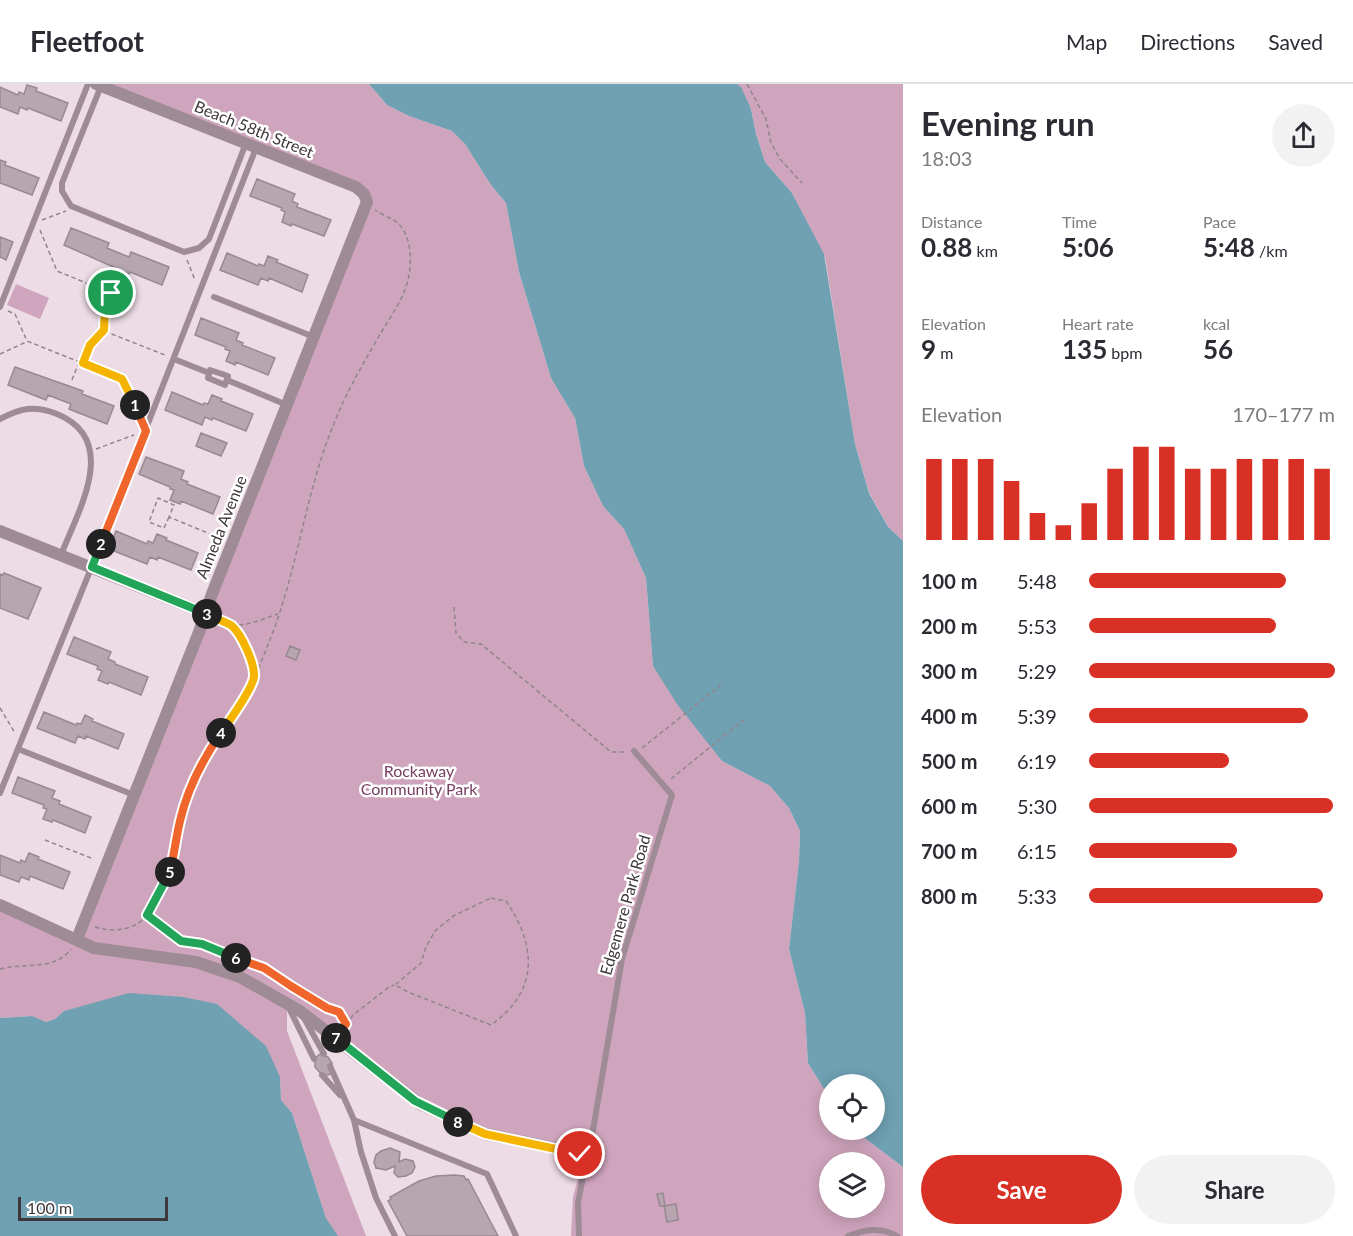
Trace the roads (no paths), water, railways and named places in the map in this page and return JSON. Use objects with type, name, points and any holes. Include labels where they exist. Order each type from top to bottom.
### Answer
[{"type":"street","name":"Beach 58th Street","points":[[95,85],[356,187],[365,200]]},
{"type":"street","name":"Almeda Avenue","points":[[77,939],[315,337],[365,200]]},
{"type":"street","points":[[0,531],[206,613]]},
{"type":"street","points":[[0,905],[90,947],[206,965],[256,985],[300,1011],[415,1101],[479,1132],[578,1154],[586,1151]]},
{"type":"lane","points":[[95,85],[62,183],[62,191],[71,206],[184,252],[199,248],[208,239],[251,145]]},
{"type":"lane","points":[[0,306],[34,221],[95,85]]},
{"type":"lane","points":[[0,793],[202,287],[251,145]]},
{"type":"lane","points":[[214,297],[315,337]]},
{"type":"lane","points":[[174,359],[209,374]]},
{"type":"lane","points":[[212,369],[228,376],[227,380],[223,385],[208,378],[212,369]]},
{"type":"lane","points":[[227,380],[287,405]]},
{"type":"lane","points":[[0,419],[22,409],[38,409],[63,417],[85,435],[90,451],[92,471],[61,555]]},
{"type":"lane","points":[[19,746],[134,795]]},
{"type":"lane","name":"Edgemere Park Road","points":[[586,1151],[592,1136],[617,980],[624,950],[672,795],[635,752]]},
{"type":"lane","points":[[287,1003],[314,1059]]},
{"type":"lane","points":[[300,1011],[324,1054]]},
{"type":"lane","points":[[330,1066],[354,1120],[376,1198],[395,1236]]},
{"type":"lane","points":[[322,1075],[342,1097]]},
{"type":"lane","points":[[354,1120],[487,1174],[516,1236]]},
{"type":"lane","points":[[579,1236],[578,1203],[586,1151]]},
{"type":"lane","points":[[848,1236],[867,1230],[888,1231],[897,1236]]},
{"type":"water","points":[[369,84],[737,84],[741,87],[751,109],[765,162],[792,193],[824,254],[855,444],[869,493],[888,527],[903,541],[903,1167],[867,1140],[885,1140],[885,1074],[819,1074],[819,1081],[808,1063],[805,1013],[789,949],[800,831],[789,808],[770,786],[722,761],[677,704],[653,666],[646,578],[624,529],[603,506],[584,466],[575,418],[551,378],[519,272],[506,203],[491,185],[465,144],[452,131],[409,116],[387,105]]},
{"type":"water","points":[[129,993],[183,997],[217,1004],[266,1046],[280,1077],[281,1100],[292,1113],[326,1218],[338,1236],[0,1236],[0,1018],[32,1016],[46,1022],[55,1019],[64,1011]]},
{"type":"park label","name":"Rockaway Community Park","points":[[419,780]]}]
